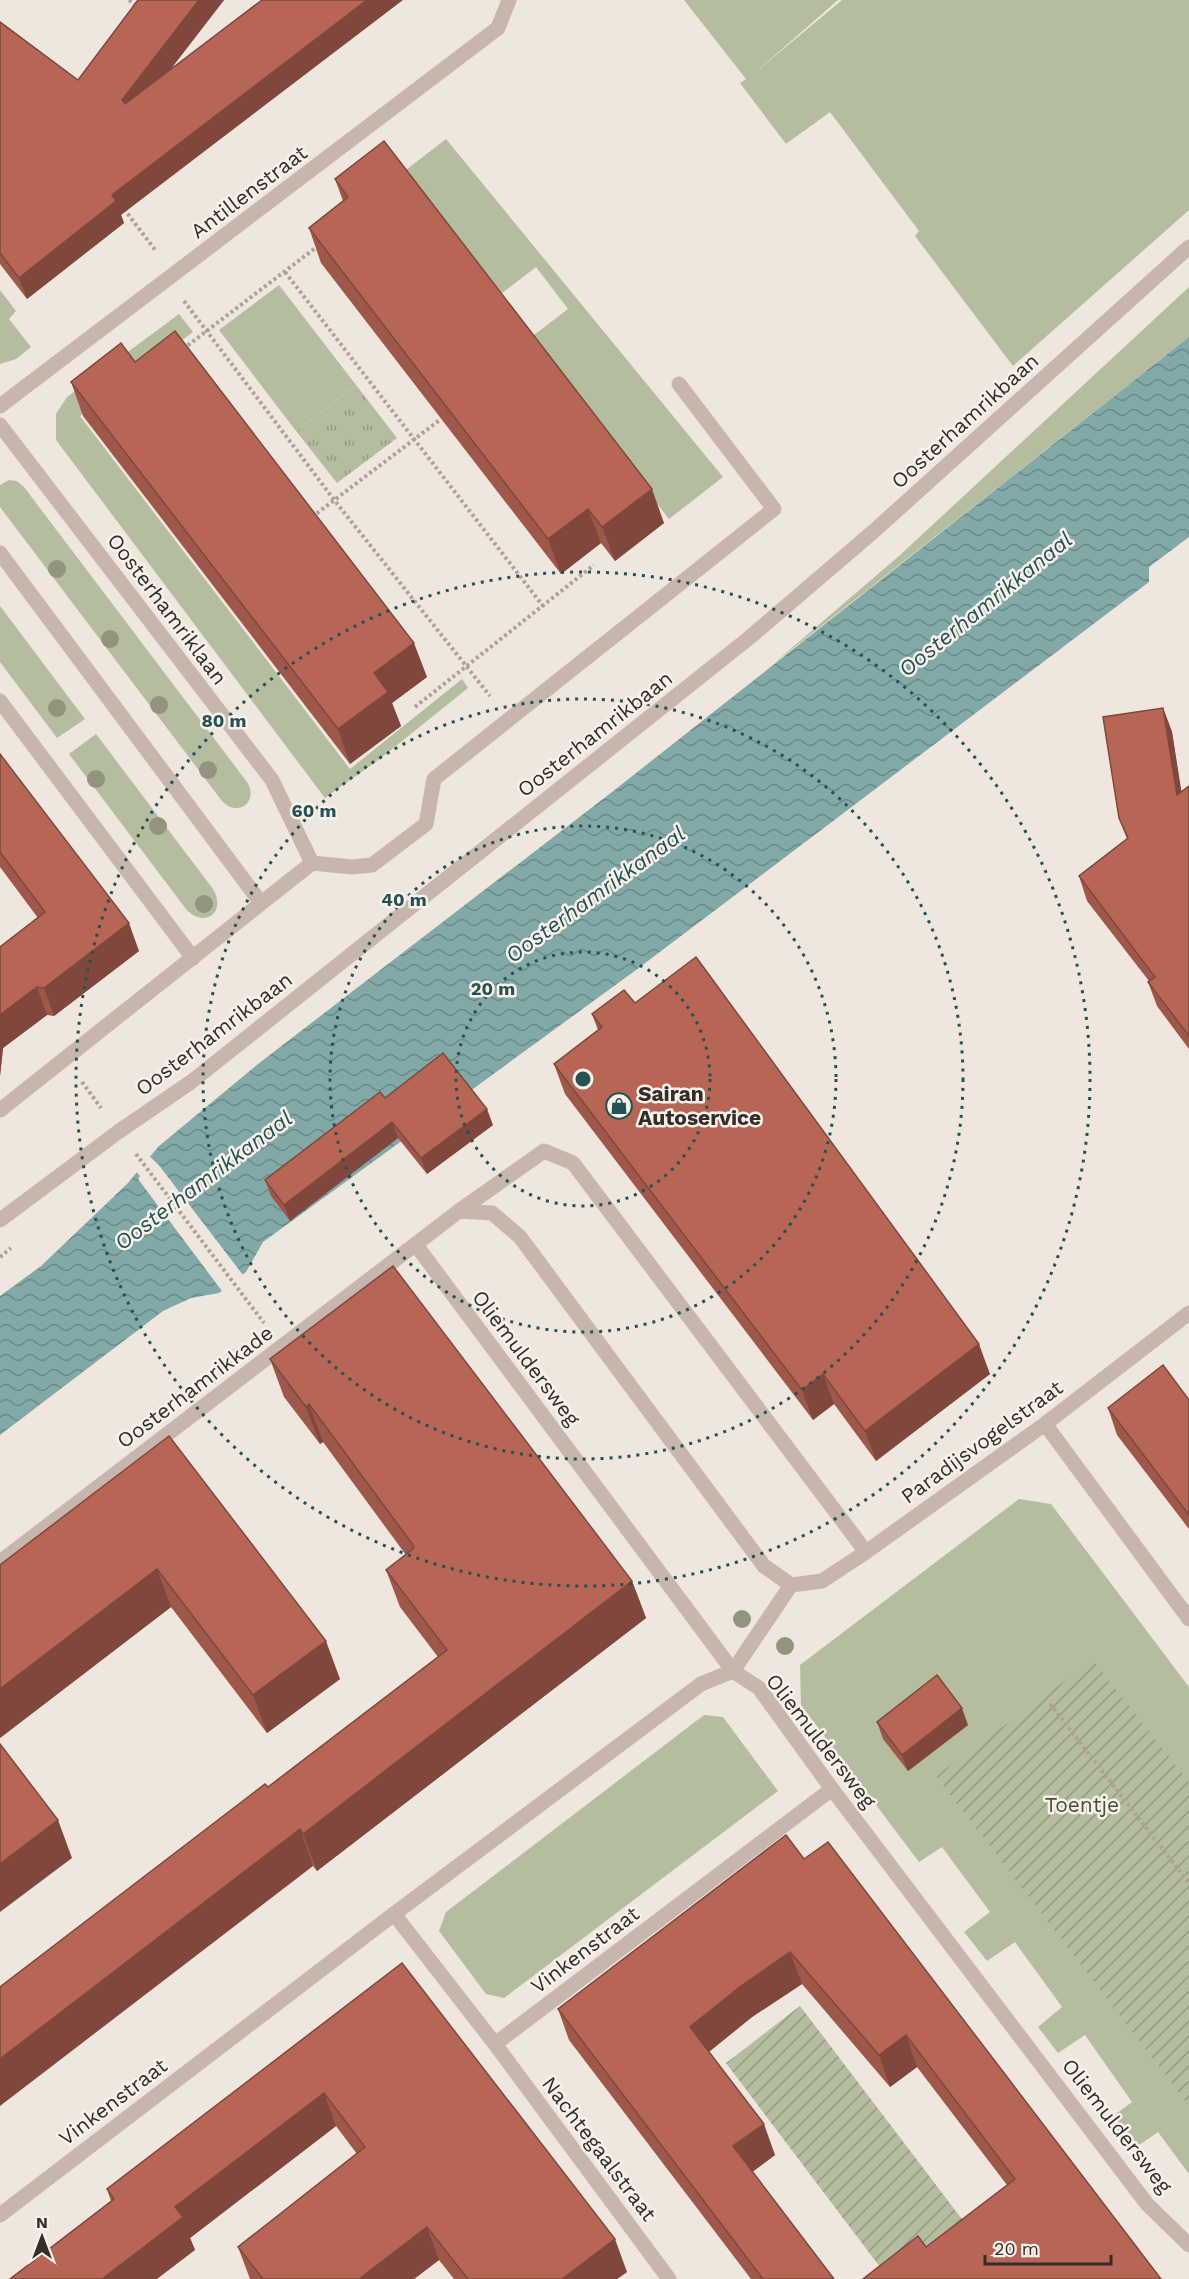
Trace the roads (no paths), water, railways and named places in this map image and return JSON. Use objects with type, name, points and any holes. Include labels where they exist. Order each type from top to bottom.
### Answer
[{"type":"street","name":"Antillenstraat","points":[[0,406],[498,28],[509,0]]},
{"type":"street","name":"Oosterhamrikbaan","points":[[0,1221],[118,1132],[191,1082],[749,638],[882,523],[1189,247]]},
{"type":"street","points":[[0,1110],[312,863],[352,867],[372,865],[426,824],[434,779],[774,509],[680,384]]},
{"type":"street","name":"Oosterhamriklaan","points":[[0,425],[272,780],[312,863]]},
{"type":"street","points":[[0,553],[261,903]]},
{"type":"street","points":[[0,701],[193,958]]},
{"type":"street","points":[[416,1245],[459,1211],[544,1151],[573,1163],[866,1552]]},
{"type":"street","points":[[459,1211],[492,1214],[520,1237],[764,1566],[791,1585],[733,1671]]},
{"type":"street","name":"Oosterhamrikkade","points":[[0,1562],[416,1245]]},
{"type":"street","name":"Oliemuldersweg","points":[[416,1245],[733,1671],[759,1688],[832,1789],[1147,2204],[1189,2245]]},
{"type":"street","name":"Paradijsvogelstraat","points":[[791,1585],[822,1581],[866,1552],[1045,1424],[1189,1313]]},
{"type":"street","points":[[1045,1424],[1189,1620]]},
{"type":"street","name":"Vinkenstraat","points":[[0,2215],[700,1684],[733,1671]]},
{"type":"street","name":"Vinkenstraat","points":[[495,2044],[832,1789]]},
{"type":"street","points":[[394,1914],[495,2044]]},
{"type":"street","name":"Nachtegaalstraat","points":[[495,2044],[669,2279]]},
{"type":"water","name":"Oosterhamrikkanaal","points":[[1189,337],[1189,537],[1149,567],[1149,582],[636,970],[263,1242],[246,1272],[219,1293],[191,1298],[163,1311],[0,1435],[0,1296],[41,1266],[127,1184],[159,1146],[258,1064],[612,792]]},
{"type":"place","name":"Sairan Autoservice","points":[[619,1106]]},
{"type":"park label","name":"Toentje","points":[[1082,1805]]}]
